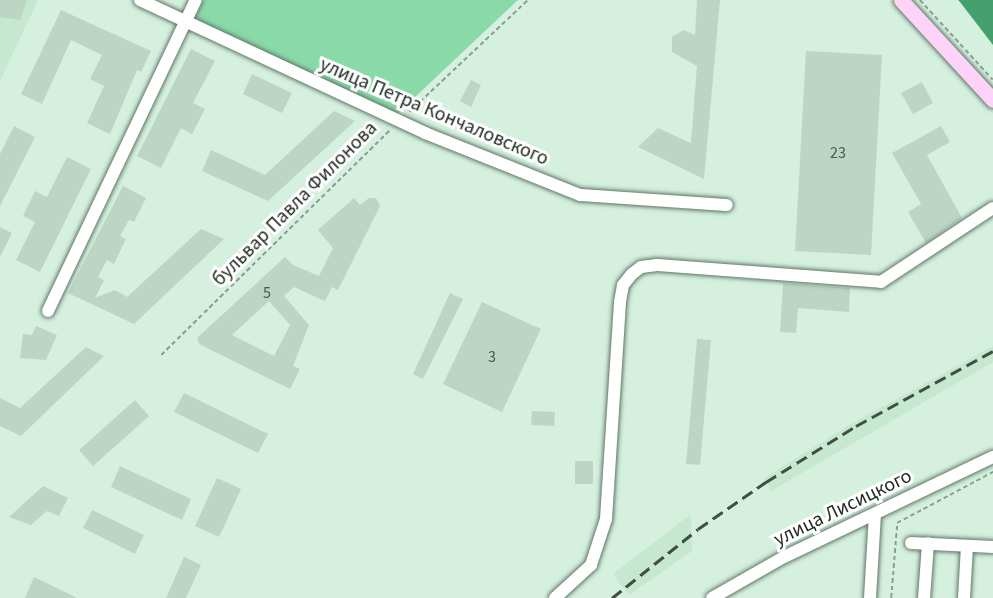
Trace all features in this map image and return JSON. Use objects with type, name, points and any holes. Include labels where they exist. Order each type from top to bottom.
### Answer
[{"type":"main road","points":[[901,0],[993,100]]},
{"type":"street","name":"улица Петра Кончаловского","points":[[140,0],[399,121],[580,195],[727,205]]},
{"type":"street","points":[[48,311],[196,0]]},
{"type":"street","points":[[555,598],[591,565],[606,519],[620,302],[623,285],[632,274],[641,267],[657,265],[882,282],[993,208]]},
{"type":"street","name":"улица Лисицкого","points":[[712,598],[784,557],[993,457]]},
{"type":"street","points":[[870,598],[875,514]]},
{"type":"street","points":[[911,543],[993,547]]},
{"type":"street","points":[[924,598],[928,543]]},
{"type":"street","points":[[964,598],[967,546]]},
{"type":"path","name":"бульвар Павла Филонова","points":[[161,355],[399,121],[528,0]]},
{"type":"path","points":[[920,0],[993,81]]},
{"type":"path","points":[[891,598],[897,523],[993,472]]},
{"type":"shaded area","points":[[0,0],[38,0],[0,81]]},
{"type":"shaded area","points":[[203,0],[518,0],[397,114],[194,21]]},
{"type":"shaded area","points":[[958,0],[993,0],[993,45],[960,2]]},
{"type":"shaded area","points":[[993,346],[993,362],[771,491],[764,478],[853,423]]},
{"type":"shaded area","points":[[691,514],[692,551],[629,595],[613,574]]},
{"type":"building","points":[[0,0],[27,0],[20,20],[0,17]]},
{"type":"building","points":[[697,0],[720,0],[704,179],[638,147],[658,128],[691,143],[697,66],[672,52],[672,37],[684,30],[695,35]]},
{"type":"building","points":[[61,10],[151,51],[141,72],[137,70],[110,134],[87,123],[104,86],[90,79],[102,55],[71,40],[42,104],[21,94]]},
{"type":"building","points":[[191,49],[215,61],[193,103],[205,109],[192,134],[181,128],[161,168],[137,156]]},
{"type":"building","points":[[806,51],[882,55],[871,255],[795,251]]},
{"type":"building","points":[[252,74],[292,93],[282,113],[243,94]]},
{"type":"building","points":[[471,80],[481,85],[471,107],[460,101]]},
{"type":"building","points":[[922,82],[933,103],[913,114],[901,93]]},
{"type":"building","points":[[334,111],[355,121],[268,201],[202,171],[211,150],[265,175]]},
{"type":"building","points":[[14,126],[35,137],[0,206],[0,154]]},
{"type":"building","points":[[941,126],[950,142],[927,155],[962,218],[926,243],[908,212],[921,204],[892,153]]},
{"type":"building","points":[[67,157],[91,169],[40,272],[16,260],[35,222],[23,216],[35,191],[47,197]]},
{"type":"building","points":[[123,186],[146,198],[134,222],[129,220],[120,236],[126,239],[114,264],[107,260],[98,277],[104,280],[95,298],[115,290],[127,297],[201,229],[224,239],[134,324],[68,293]]},
{"type":"building","points":[[354,198],[360,205],[369,198],[376,198],[380,206],[338,290],[332,287],[325,301],[294,287],[284,296],[309,325],[293,366],[300,369],[290,389],[199,344],[197,338],[285,257],[293,265],[319,276],[333,248],[318,230]],"holes":[[[269,301],[290,325],[274,356],[232,335]]]},
{"type":"building","points":[[0,227],[12,233],[0,257]]},
{"type":"building","points":[[783,283],[850,288],[849,312],[798,308],[796,333],[780,332]]},
{"type":"building","points":[[450,293],[463,299],[423,379],[413,374]]},
{"type":"building","points":[[482,302],[541,329],[502,412],[443,384]]},
{"type":"building","points":[[36,326],[57,335],[46,360],[20,358],[23,334],[32,335]]},
{"type":"building","points":[[697,339],[711,340],[700,465],[686,464]]},
{"type":"building","points":[[86,347],[104,356],[21,436],[0,426],[0,398],[20,408]]},
{"type":"building","points":[[184,393],[268,434],[258,453],[174,412]]},
{"type":"building","points":[[135,400],[149,416],[93,466],[79,450]]},
{"type":"building","points":[[532,411],[555,412],[554,426],[531,425]]},
{"type":"building","points":[[575,461],[593,461],[593,484],[575,484]]},
{"type":"building","points":[[120,466],[191,499],[182,520],[111,487]]},
{"type":"building","points":[[217,478],[241,489],[219,537],[195,526]]},
{"type":"building","points":[[43,486],[68,498],[59,516],[47,511],[31,525],[9,517]]},
{"type":"building","points":[[92,510],[144,535],[135,554],[83,528]]},
{"type":"building","points":[[184,557],[201,565],[186,598],[166,598]]},
{"type":"building","points":[[34,577],[57,588],[77,598],[25,598]]},
{"type":"railway","points":[[612,598],[698,529],[766,482],[856,426],[993,351]]}]
